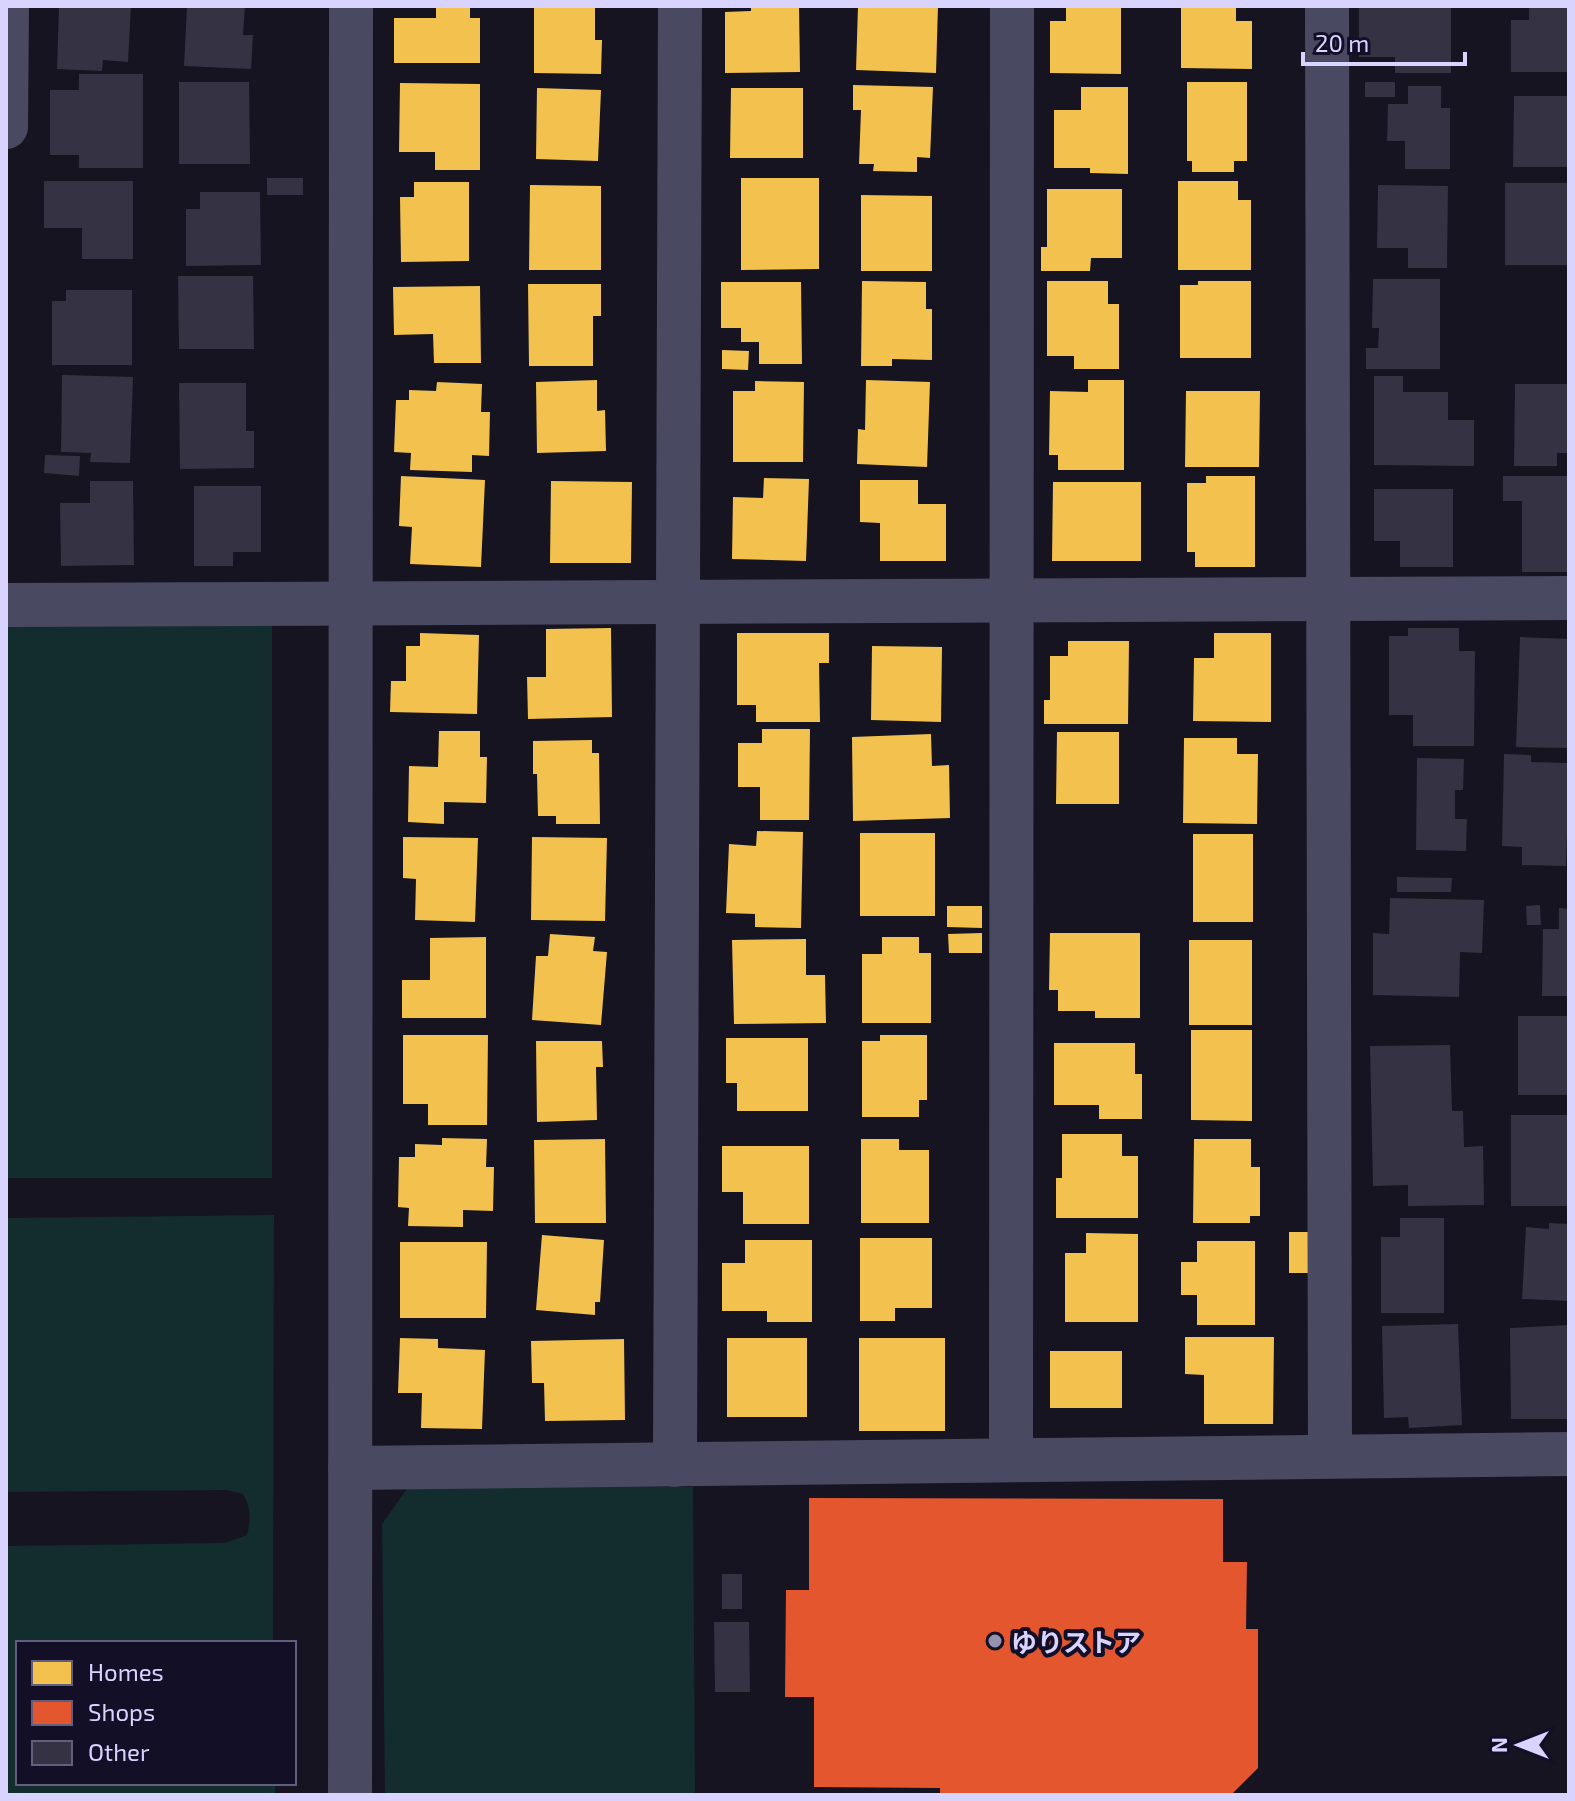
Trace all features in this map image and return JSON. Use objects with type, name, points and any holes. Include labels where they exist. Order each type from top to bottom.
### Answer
[{"type":"street","points":[[6,127],[7,6]]},
{"type":"street","points":[[350,1795],[351,6]]},
{"type":"street","points":[[675,1465],[680,6]]},
{"type":"street","points":[[1011,1459],[1012,6]]},
{"type":"street","points":[[1327,6],[1330,1455]]},
{"type":"street","points":[[6,605],[1569,598]]},
{"type":"street","points":[[350,1468],[1569,1454]]},
{"type":"green space","points":[[6,625],[272,625],[272,1178],[6,1178]]},
{"type":"green space","points":[[274,1215],[273,1641],[16,1641],[16,1785],[275,1785],[275,1795],[6,1795],[6,1546],[225,1543],[247,1535],[250,1519],[243,1494],[227,1490],[6,1492],[6,1218]]},
{"type":"green space","points":[[411,1483],[693,1487],[695,1795],[385,1795],[382,1524]]},
{"type":"building: Homes","points":[[436,6],[470,6],[470,18],[480,18],[480,63],[394,63],[394,18],[436,18]]},
{"type":"building: Homes","points":[[534,6],[595,6],[595,40],[602,40],[601,74],[534,73]]},
{"type":"building: Homes","points":[[751,6],[799,6],[800,72],[725,73],[725,12],[751,11]]},
{"type":"building: Homes","points":[[858,6],[938,6],[936,73],[856,70]]},
{"type":"building: Homes","points":[[1066,6],[1121,6],[1121,74],[1050,73],[1050,21],[1066,21]]},
{"type":"building: Homes","points":[[1181,6],[1236,6],[1236,21],[1252,21],[1252,69],[1181,68]]},
{"type":"building: Homes","points":[[1187,82],[1247,82],[1247,161],[1234,161],[1234,172],[1192,172],[1192,161],[1187,161]]},
{"type":"building: Homes","points":[[400,83],[480,84],[480,170],[435,170],[435,152],[399,152]]},
{"type":"building: Homes","points":[[853,85],[933,87],[930,158],[917,157],[917,172],[873,171],[874,164],[859,164],[861,110],[853,110]]},
{"type":"building: Homes","points":[[1081,87],[1128,87],[1128,174],[1090,173],[1090,168],[1054,168],[1054,110],[1081,110]]},
{"type":"building: Homes","points":[[537,88],[601,90],[598,161],[536,159]]},
{"type":"building: Homes","points":[[731,88],[803,88],[803,158],[730,158]]},
{"type":"building: Homes","points":[[741,178],[819,178],[819,269],[741,270]]},
{"type":"building: Homes","points":[[1178,181],[1238,181],[1238,200],[1251,200],[1251,270],[1178,270]]},
{"type":"building: Homes","points":[[414,182],[469,182],[469,261],[401,262],[400,197],[414,197]]},
{"type":"building: Homes","points":[[530,185],[601,186],[601,270],[529,270]]},
{"type":"building: Homes","points":[[1047,189],[1122,189],[1122,258],[1091,258],[1090,271],[1041,271],[1041,247],[1047,247]]},
{"type":"building: Homes","points":[[861,195],[932,196],[932,271],[861,271]]},
{"type":"building: Homes","points":[[862,281],[926,282],[926,309],[932,309],[932,360],[892,359],[892,366],[861,366]]},
{"type":"building: Homes","points":[[1047,281],[1108,281],[1108,304],[1119,304],[1119,369],[1074,369],[1074,356],[1047,356]]},
{"type":"building: Homes","points":[[1198,281],[1251,281],[1251,358],[1180,358],[1180,285],[1198,285]]},
{"type":"building: Homes","points":[[721,282],[801,282],[802,364],[759,364],[759,342],[741,342],[741,328],[721,328]]},
{"type":"building: Homes","points":[[528,284],[601,284],[601,316],[593,316],[593,366],[529,366]]},
{"type":"building: Homes","points":[[480,286],[481,363],[434,363],[433,334],[394,335],[393,287]]},
{"type":"building: Homes","points":[[722,350],[749,351],[748,370],[722,369]]},
{"type":"building: Homes","points":[[597,380],[597,411],[605,410],[606,451],[537,453],[536,382]]},
{"type":"building: Homes","points":[[866,380],[930,382],[927,467],[857,464],[858,429],[865,430]]},
{"type":"building: Homes","points":[[1088,380],[1124,380],[1124,470],[1058,470],[1058,455],[1049,455],[1050,391],[1088,392]]},
{"type":"building: Homes","points":[[755,381],[804,382],[803,462],[733,462],[733,391],[755,391]]},
{"type":"building: Homes","points":[[437,382],[482,384],[481,412],[490,412],[489,456],[472,455],[472,472],[410,470],[411,453],[394,452],[396,400],[409,400],[409,390],[436,391]]},
{"type":"building: Homes","points":[[1186,391],[1260,391],[1259,467],[1185,467]]},
{"type":"building: Homes","points":[[401,476],[485,480],[481,567],[410,564],[412,527],[399,526]]},
{"type":"building: Homes","points":[[1206,476],[1255,476],[1255,567],[1195,567],[1195,552],[1187,552],[1187,483],[1206,483]]},
{"type":"building: Homes","points":[[764,478],[809,479],[806,561],[732,559],[733,497],[763,498]]},
{"type":"building: Homes","points":[[860,480],[918,480],[918,504],[946,504],[946,561],[880,561],[880,523],[860,522]]},
{"type":"building: Homes","points":[[551,481],[632,482],[631,563],[550,563]]},
{"type":"building: Homes","points":[[1053,482],[1141,482],[1141,561],[1052,561]]},
{"type":"building: Homes","points":[[611,628],[612,717],[528,719],[527,677],[546,677],[546,629]]},
{"type":"building: Homes","points":[[420,633],[479,635],[477,714],[390,712],[391,681],[406,681],[406,646],[420,646]]},
{"type":"building: Homes","points":[[737,633],[829,633],[829,663],[819,663],[820,722],[756,722],[756,705],[737,705]]},
{"type":"building: Homes","points":[[1214,633],[1271,633],[1271,722],[1193,721],[1194,658],[1214,658]]},
{"type":"building: Homes","points":[[1068,641],[1129,641],[1128,724],[1044,724],[1044,700],[1050,700],[1050,656],[1068,656]]},
{"type":"building: Homes","points":[[872,646],[942,647],[941,722],[871,720]]},
{"type":"building: Homes","points":[[762,729],[810,729],[809,820],[760,820],[760,787],[738,787],[738,743],[762,743]]},
{"type":"building: Homes","points":[[439,731],[480,731],[480,757],[487,757],[486,803],[444,802],[444,824],[408,822],[409,766],[438,767]]},
{"type":"building: Homes","points":[[1057,732],[1119,732],[1119,804],[1056,804]]},
{"type":"building: Homes","points":[[931,734],[932,766],[949,765],[950,818],[853,821],[852,737]]},
{"type":"building: Homes","points":[[1184,738],[1237,738],[1237,754],[1258,754],[1257,824],[1183,823]]},
{"type":"building: Homes","points":[[592,740],[592,753],[599,753],[600,824],[556,824],[556,816],[538,816],[533,741]]},
{"type":"building: Homes","points":[[757,831],[803,832],[801,928],[755,927],[755,914],[726,913],[729,844],[756,846]]},
{"type":"building: Homes","points":[[860,833],[935,833],[935,916],[860,916]]},
{"type":"building: Homes","points":[[1193,834],[1253,834],[1253,922],[1193,922]]},
{"type":"building: Homes","points":[[403,837],[478,838],[475,922],[415,920],[416,879],[403,878]]},
{"type":"building: Homes","points":[[532,837],[607,838],[605,921],[531,920]]},
{"type":"building: Homes","points":[[947,906],[982,906],[982,928],[947,927]]},
{"type":"building: Homes","points":[[982,933],[982,953],[949,953],[948,934]]},
{"type":"building: Homes","points":[[1050,933],[1140,933],[1140,1018],[1095,1018],[1095,1011],[1058,1011],[1058,990],[1049,990]]},
{"type":"building: Homes","points":[[550,934],[595,937],[593,951],[607,952],[601,1025],[532,1020],[536,956],[548,956]]},
{"type":"building: Homes","points":[[486,937],[486,1018],[402,1018],[402,980],[430,980],[430,938]]},
{"type":"building: Homes","points":[[882,937],[919,937],[919,953],[931,953],[931,1023],[862,1023],[862,954],[882,954]]},
{"type":"building: Homes","points":[[806,939],[806,975],[825,975],[826,1023],[734,1024],[732,940]]},
{"type":"building: Homes","points":[[1189,940],[1252,940],[1252,1025],[1189,1025]]},
{"type":"building: Homes","points":[[1191,1030],[1252,1030],[1252,1121],[1191,1120]]},
{"type":"building: Homes","points":[[403,1035],[488,1035],[487,1125],[428,1125],[428,1104],[403,1104]]},
{"type":"building: Homes","points":[[880,1035],[927,1035],[927,1100],[919,1100],[919,1117],[862,1117],[862,1041],[880,1041]]},
{"type":"building: Homes","points":[[726,1038],[808,1038],[808,1111],[737,1111],[737,1083],[726,1083]]},
{"type":"building: Homes","points":[[536,1041],[602,1041],[603,1067],[596,1067],[597,1120],[537,1122]]},
{"type":"building: Homes","points":[[1054,1043],[1135,1043],[1135,1074],[1142,1074],[1142,1119],[1099,1119],[1099,1105],[1054,1105]]},
{"type":"building: Homes","points":[[1062,1134],[1122,1134],[1122,1156],[1138,1156],[1138,1218],[1056,1218],[1056,1178],[1062,1178]]},
{"type":"building: Homes","points":[[442,1138],[487,1139],[486,1167],[494,1167],[493,1211],[463,1210],[463,1227],[408,1226],[409,1208],[398,1207],[399,1157],[415,1157],[415,1144],[442,1145]]},
{"type":"building: Homes","points":[[605,1139],[606,1223],[535,1223],[534,1140]]},
{"type":"building: Homes","points":[[861,1139],[899,1139],[899,1150],[929,1150],[929,1223],[861,1223]]},
{"type":"building: Homes","points":[[1194,1139],[1251,1139],[1251,1167],[1260,1167],[1260,1216],[1250,1216],[1250,1223],[1193,1223]]},
{"type":"building: Homes","points":[[722,1146],[809,1146],[809,1224],[743,1224],[743,1192],[722,1192]]},
{"type":"building: Homes","points":[[1289,1232],[1313,1232],[1313,1273],[1289,1273]]},
{"type":"building: Homes","points":[[1086,1233],[1138,1234],[1138,1322],[1065,1322],[1065,1253],[1086,1253]]},
{"type":"building: Homes","points":[[542,1235],[604,1240],[600,1302],[595,1302],[595,1315],[536,1310]]},
{"type":"building: Homes","points":[[860,1238],[932,1238],[932,1308],[895,1308],[895,1321],[860,1321]]},
{"type":"building: Homes","points":[[745,1240],[812,1240],[812,1322],[767,1322],[767,1311],[722,1311],[722,1263],[745,1263]]},
{"type":"building: Homes","points":[[1197,1241],[1255,1241],[1255,1325],[1197,1325],[1197,1295],[1181,1295],[1181,1262],[1197,1262]]},
{"type":"building: Homes","points":[[400,1242],[487,1242],[486,1318],[400,1318]]},
{"type":"building: Homes","points":[[1185,1337],[1274,1337],[1273,1424],[1204,1424],[1204,1375],[1185,1374]]},
{"type":"building: Homes","points":[[400,1338],[438,1339],[438,1348],[485,1350],[482,1429],[421,1428],[422,1393],[398,1393]]},
{"type":"building: Homes","points":[[727,1338],[807,1338],[807,1417],[727,1417]]},
{"type":"building: Homes","points":[[859,1338],[945,1338],[945,1431],[859,1431]]},
{"type":"building: Homes","points":[[624,1339],[625,1420],[545,1421],[544,1383],[532,1383],[531,1341]]},
{"type":"building: Homes","points":[[1050,1351],[1122,1351],[1122,1408],[1050,1408]]},
{"type":"building: Shops","points":[[809,1498],[1223,1499],[1223,1562],[1247,1562],[1246,1629],[1258,1629],[1258,1768],[1231,1795],[940,1795],[940,1788],[814,1787],[814,1697],[785,1697],[786,1590],[809,1590]]},
{"type":"building: Other","points":[[59,6],[131,6],[128,62],[103,60],[102,71],[57,69]]},
{"type":"building: Other","points":[[187,6],[245,6],[243,35],[253,35],[251,69],[184,66]]},
{"type":"building: Other","points":[[1359,6],[1451,6],[1451,73],[1395,73],[1395,57],[1359,57]]},
{"type":"building: Other","points":[[1529,6],[1569,6],[1569,72],[1511,72],[1511,20],[1529,20]]},
{"type":"building: Other","points":[[79,74],[143,74],[143,168],[79,168],[79,155],[50,155],[50,90],[79,90]]},
{"type":"building: Other","points":[[179,82],[249,82],[250,164],[179,164]]},
{"type":"building: Other","points":[[1365,82],[1395,82],[1395,97],[1365,97]]},
{"type":"building: Other","points":[[1408,86],[1441,86],[1441,108],[1450,108],[1450,169],[1405,169],[1405,141],[1387,141],[1388,104],[1408,104]]},
{"type":"building: Other","points":[[1514,96],[1569,96],[1569,167],[1513,167]]},
{"type":"building: Other","points":[[267,178],[303,178],[303,195],[267,195]]},
{"type":"building: Other","points":[[44,181],[133,181],[133,259],[82,259],[82,228],[44,228]]},
{"type":"building: Other","points":[[1505,183],[1569,183],[1569,265],[1505,265]]},
{"type":"building: Other","points":[[1378,185],[1448,186],[1447,268],[1408,268],[1408,248],[1377,248]]},
{"type":"building: Other","points":[[200,192],[260,192],[261,265],[186,266],[186,209],[200,209]]},
{"type":"building: Other","points":[[178,276],[253,276],[254,349],[179,349]]},
{"type":"building: Other","points":[[1373,279],[1440,279],[1440,369],[1366,369],[1366,348],[1378,348],[1379,328],[1372,328]]},
{"type":"building: Other","points":[[66,290],[132,290],[132,365],[52,365],[52,301],[66,301]]},
{"type":"building: Other","points":[[62,375],[133,377],[130,463],[90,462],[91,453],[61,452]]},
{"type":"building: Other","points":[[1374,376],[1403,376],[1403,392],[1448,392],[1448,420],[1474,420],[1474,466],[1374,465]]},
{"type":"building: Other","points":[[179,383],[246,383],[246,431],[254,431],[254,468],[180,469]]},
{"type":"building: Other","points":[[1515,384],[1569,384],[1569,453],[1557,453],[1557,466],[1514,466]]},
{"type":"building: Other","points":[[45,455],[80,456],[79,476],[44,473]]},
{"type":"building: Other","points":[[1503,476],[1569,476],[1569,572],[1522,572],[1522,501],[1503,501]]},
{"type":"building: Other","points":[[90,481],[133,481],[134,565],[61,566],[60,503],[90,503]]},
{"type":"building: Other","points":[[194,486],[261,486],[261,552],[233,552],[233,566],[194,566]]},
{"type":"building: Other","points":[[1374,489],[1453,489],[1453,567],[1400,567],[1400,541],[1374,541]]},
{"type":"building: Other","points":[[1408,628],[1459,628],[1459,651],[1475,651],[1474,746],[1413,746],[1413,715],[1389,715],[1389,636],[1408,636]]},
{"type":"building: Other","points":[[1520,637],[1569,639],[1569,748],[1516,747]]},
{"type":"building: Other","points":[[1504,754],[1531,755],[1531,762],[1569,763],[1566,866],[1522,865],[1522,847],[1502,846]]},
{"type":"building: Other","points":[[1417,758],[1464,759],[1463,790],[1455,790],[1455,819],[1467,819],[1466,851],[1416,850]]},
{"type":"building: Other","points":[[1397,877],[1452,878],[1451,892],[1397,892]]},
{"type":"building: Other","points":[[1390,898],[1484,900],[1482,953],[1460,952],[1459,997],[1373,995],[1373,933],[1389,934]]},
{"type":"building: Other","points":[[1540,905],[1541,925],[1527,925],[1526,906]]},
{"type":"building: Other","points":[[1559,908],[1569,909],[1569,996],[1542,996],[1543,929],[1559,929]]},
{"type":"building: Other","points":[[1518,1016],[1569,1016],[1569,1095],[1518,1095]]},
{"type":"building: Other","points":[[1450,1045],[1452,1111],[1463,1111],[1464,1147],[1483,1146],[1484,1205],[1408,1206],[1408,1185],[1373,1186],[1370,1046]]},
{"type":"building: Other","points":[[1511,1115],[1569,1115],[1569,1206],[1511,1206]]},
{"type":"building: Other","points":[[1400,1218],[1444,1218],[1444,1313],[1381,1313],[1381,1237],[1400,1237]]},
{"type":"building: Other","points":[[1549,1223],[1569,1224],[1569,1301],[1522,1299],[1526,1227],[1549,1229]]},
{"type":"building: Other","points":[[1458,1324],[1462,1425],[1409,1428],[1408,1417],[1384,1418],[1382,1326]]},
{"type":"building: Other","points":[[1569,1325],[1569,1419],[1511,1419],[1510,1328]]},
{"type":"building: Other","points":[[722,1574],[742,1574],[742,1609],[722,1609]]},
{"type":"building: Other","points":[[714,1622],[749,1622],[750,1692],[715,1692]]},
{"type":"place","name":"ゆりストア","points":[[995,1641]]}]
